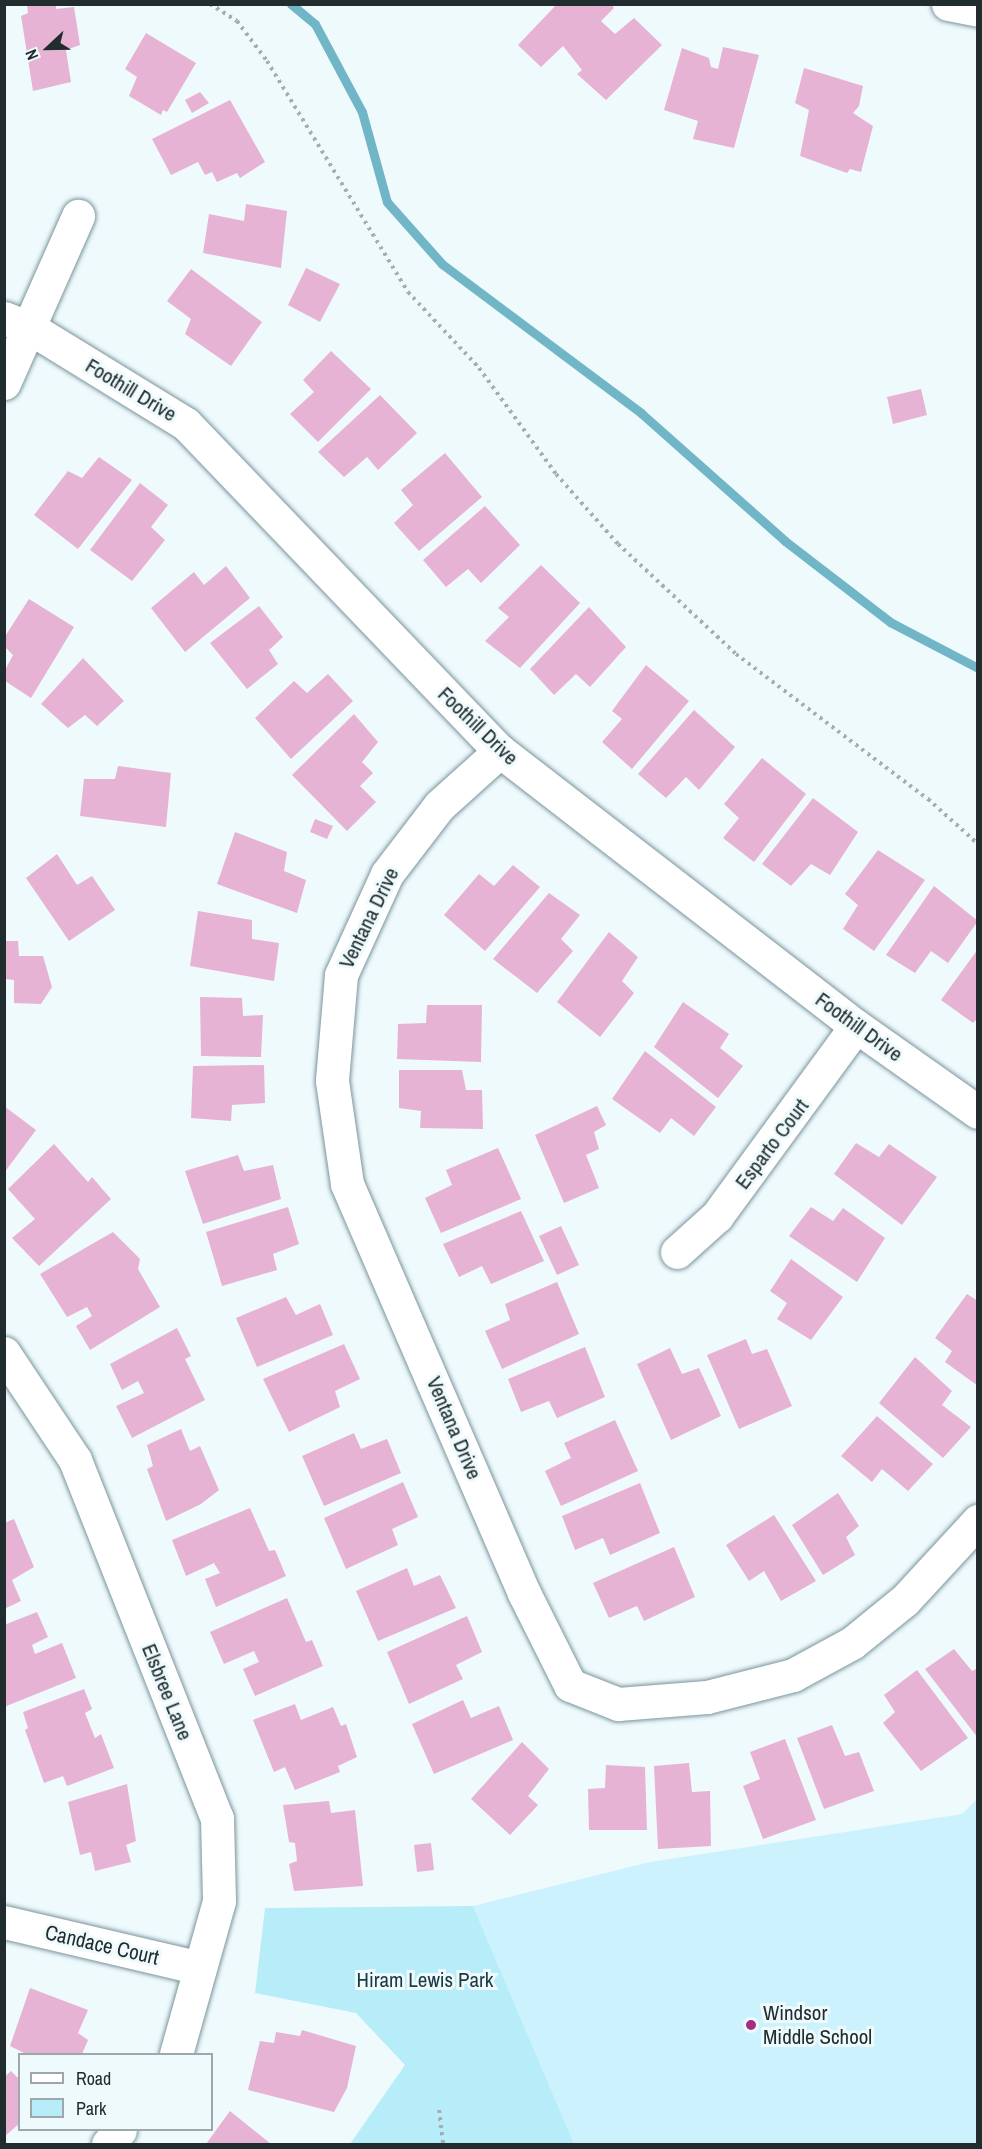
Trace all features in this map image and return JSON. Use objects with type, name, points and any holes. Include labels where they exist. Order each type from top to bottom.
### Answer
[{"type":"street","points":[[948,4],[978,10]]},
{"type":"street","points":[[4,383],[17,323],[78,216]]},
{"type":"street","name":"Foothill Drive","points":[[17,323],[186,424],[500,751],[856,1026],[978,1112]]},
{"type":"street","name":"Ventana Drive","points":[[500,751],[439,806],[387,874],[341,975],[332,1081],[347,1184],[524,1593],[570,1685],[618,1704],[706,1697],[794,1675],[852,1643],[905,1600],[978,1521]]},
{"type":"street","name":"Esparto Court","points":[[677,1252],[717,1216],[856,1026]]},
{"type":"street","name":"Elsbree Lane","points":[[4,1353],[75,1460],[217,1818],[219,1901],[177,2053]]},
{"type":"street","name":"Candace Court","points":[[4,1922],[200,1968]]},
{"type":"street","points":[[108,2145],[119,2131]]},
{"type":"path","points":[[210,4],[237,21],[267,61],[408,292],[479,368],[556,474],[618,544],[736,654],[928,799],[978,844]]},
{"type":"path","points":[[439,2110],[443,2145]]},
{"type":"shaded area","name":"Windsor Middle School","points":[[977,1799],[977,2144],[574,2144],[473,1906],[650,1862],[962,1814]]},
{"type":"green space","name":"Hiram Lewis Park","points":[[473,1906],[574,2144],[350,2144],[405,2065],[356,2013],[255,1993],[265,1908]]},
{"type":"building","points":[[27,4],[56,4],[56,9],[74,7],[80,45],[66,50],[71,82],[33,91],[21,16],[28,13]]},
{"type":"building","points":[[557,4],[611,4],[614,8],[601,21],[615,34],[634,18],[662,45],[606,100],[577,74],[582,70],[563,46],[541,67],[518,45]]},
{"type":"building","points":[[146,33],[196,63],[167,112],[163,110],[161,115],[129,96],[137,77],[125,69]]},
{"type":"building","points":[[723,47],[759,55],[734,148],[693,139],[698,121],[664,110],[682,48],[709,58],[711,67],[718,69]]},
{"type":"building","points":[[804,68],[863,86],[859,106],[853,113],[873,126],[861,172],[850,169],[847,173],[800,156],[809,110],[795,103]]},
{"type":"building","points":[[200,92],[209,103],[192,113],[185,100]]},
{"type":"building","points":[[230,100],[265,162],[240,178],[237,173],[217,182],[212,172],[205,175],[198,162],[171,175],[152,139]]},
{"type":"building","points":[[246,204],[287,211],[281,268],[203,253],[209,214],[244,221]]},
{"type":"building","points":[[306,268],[340,284],[320,322],[288,305]]},
{"type":"building","points":[[191,269],[262,322],[231,366],[185,334],[191,319],[167,301]]},
{"type":"building","points":[[331,351],[371,389],[318,442],[290,414],[314,392],[303,380]]},
{"type":"building","points":[[921,389],[927,415],[893,424],[887,397]]},
{"type":"building","points":[[380,395],[417,433],[378,470],[367,457],[344,477],[318,452]]},
{"type":"building","points":[[445,453],[482,497],[419,551],[394,523],[413,505],[401,490]]},
{"type":"building","points":[[99,457],[132,480],[78,549],[34,515],[68,471],[82,478]]},
{"type":"building","points":[[140,483],[168,505],[151,527],[165,540],[132,581],[90,550]]},
{"type":"building","points":[[485,506],[520,545],[481,583],[468,569],[446,587],[423,560]]},
{"type":"building","points":[[541,565],[580,603],[520,668],[485,641],[509,617],[498,608]]},
{"type":"building","points":[[226,566],[250,598],[185,652],[151,608],[194,572],[204,585]]},
{"type":"building","points":[[29,599],[74,627],[31,698],[5,681],[5,670],[13,655],[4,646],[4,638]]},
{"type":"building","points":[[259,606],[283,637],[269,650],[278,664],[247,689],[210,643]]},
{"type":"building","points":[[589,607],[626,647],[590,687],[576,674],[554,695],[530,669]]},
{"type":"building","points":[[83,658],[124,701],[97,726],[85,715],[68,728],[41,704]]},
{"type":"building","points":[[646,665],[689,701],[632,769],[602,742],[622,719],[612,711]]},
{"type":"building","points":[[328,674],[353,701],[291,759],[255,718],[294,681],[307,693]]},
{"type":"building","points":[[694,710],[735,747],[699,790],[686,777],[666,798],[638,774]]},
{"type":"building","points":[[354,714],[378,742],[362,762],[373,773],[360,786],[376,802],[347,831],[292,775]]},
{"type":"building","points":[[762,758],[806,794],[754,862],[723,838],[739,818],[724,804]]},
{"type":"building","points":[[118,766],[171,773],[166,827],[80,816],[84,779],[115,779]]},
{"type":"building","points":[[813,798],[858,832],[830,875],[811,864],[791,886],[762,864]]},
{"type":"building","points":[[315,819],[333,826],[327,839],[310,832]]},
{"type":"building","points":[[235,832],[287,852],[284,871],[306,880],[297,913],[217,884]]},
{"type":"building","points":[[878,850],[925,880],[874,951],[843,929],[858,905],[845,894]]},
{"type":"building","points":[[57,854],[77,885],[92,876],[115,910],[69,941],[26,878]]},
{"type":"building","points":[[513,865],[540,887],[485,951],[444,915],[479,874],[494,886]]},
{"type":"building","points":[[934,886],[978,921],[948,963],[931,951],[915,973],[886,955]]},
{"type":"building","points":[[549,893],[580,915],[561,939],[573,951],[537,993],[493,959]]},
{"type":"building","points":[[198,911],[252,920],[252,939],[279,943],[274,981],[190,966]]},
{"type":"building","points":[[609,932],[638,957],[622,981],[634,993],[600,1037],[557,1002]]},
{"type":"building","points":[[5,941],[18,941],[19,956],[43,956],[52,987],[41,1004],[14,1003],[14,980],[5,979]]},
{"type":"building","points":[[978,949],[978,1018],[973,1023],[941,1000]]},
{"type":"building","points":[[200,997],[242,998],[243,1016],[263,1015],[261,1057],[201,1056]]},
{"type":"building","points":[[683,1002],[729,1034],[720,1048],[743,1066],[718,1098],[654,1047]]},
{"type":"building","points":[[427,1005],[482,1005],[481,1062],[397,1059],[398,1024],[426,1023]]},
{"type":"building","points":[[645,1051],[716,1107],[694,1136],[671,1118],[660,1133],[612,1099]]},
{"type":"building","points":[[264,1065],[265,1103],[232,1105],[231,1121],[191,1118],[193,1066]]},
{"type":"building","points":[[399,1070],[462,1070],[466,1090],[482,1090],[483,1129],[420,1128],[421,1111],[399,1108]]},
{"type":"building","points":[[4,1106],[36,1130],[4,1173]]},
{"type":"building","points":[[597,1106],[606,1125],[594,1132],[599,1149],[586,1155],[599,1188],[564,1203],[535,1135]]},
{"type":"building","points":[[856,1143],[879,1157],[889,1144],[937,1177],[902,1225],[834,1174]]},
{"type":"building","points":[[54,1144],[88,1182],[92,1177],[111,1199],[39,1266],[12,1238],[35,1219],[8,1189]]},
{"type":"building","points":[[498,1148],[521,1199],[441,1233],[425,1198],[452,1185],[446,1170]]},
{"type":"building","points":[[238,1155],[244,1171],[273,1165],[281,1199],[203,1224],[185,1171]]},
{"type":"building","points":[[288,1207],[299,1244],[273,1254],[277,1270],[222,1286],[206,1232]]},
{"type":"building","points":[[811,1207],[833,1221],[843,1208],[885,1238],[857,1282],[789,1236]]},
{"type":"building","points":[[521,1211],[544,1261],[491,1284],[482,1266],[459,1277],[443,1244]]},
{"type":"building","points":[[561,1226],[579,1265],[557,1275],[539,1236]]},
{"type":"building","points":[[113,1232],[140,1259],[138,1269],[160,1307],[90,1350],[76,1326],[92,1316],[87,1307],[67,1317],[40,1274]]},
{"type":"building","points":[[791,1259],[843,1297],[811,1340],[777,1319],[787,1303],[770,1291]]},
{"type":"building","points":[[557,1282],[579,1334],[502,1369],[485,1331],[510,1320],[505,1304]]},
{"type":"building","points":[[967,1294],[978,1301],[978,1386],[945,1362],[952,1351],[935,1338]]},
{"type":"building","points":[[286,1297],[296,1315],[320,1304],[333,1335],[257,1367],[236,1318]]},
{"type":"building","points":[[177,1328],[191,1356],[185,1359],[205,1400],[132,1438],[116,1406],[144,1393],[138,1381],[122,1390],[110,1364]]},
{"type":"building","points":[[746,1339],[752,1354],[767,1349],[792,1406],[739,1429],[707,1355]]},
{"type":"building","points":[[344,1344],[360,1379],[335,1391],[340,1407],[289,1432],[263,1379]]},
{"type":"building","points":[[585,1347],[605,1397],[557,1418],[549,1401],[521,1412],[508,1379]]},
{"type":"building","points":[[670,1348],[682,1374],[699,1368],[721,1416],[671,1440],[637,1364]]},
{"type":"building","points":[[915,1357],[952,1391],[942,1405],[971,1427],[943,1458],[879,1403]]},
{"type":"building","points":[[877,1416],[933,1464],[908,1491],[882,1469],[872,1482],[841,1456]]},
{"type":"building","points":[[615,1420],[638,1471],[561,1506],[545,1471],[571,1458],[564,1443]]},
{"type":"building","points":[[181,1429],[190,1451],[200,1446],[219,1490],[201,1504],[166,1521],[147,1469],[153,1466],[147,1445]]},
{"type":"building","points":[[354,1433],[361,1449],[387,1439],[401,1473],[324,1506],[302,1456]]},
{"type":"building","points":[[403,1482],[418,1517],[392,1529],[398,1545],[346,1569],[324,1518]]},
{"type":"building","points":[[640,1483],[660,1533],[610,1555],[603,1538],[575,1550],[562,1516]]},
{"type":"building","points":[[838,1493],[859,1526],[846,1537],[855,1555],[823,1575],[792,1525]]},
{"type":"building","points":[[250,1508],[269,1551],[275,1550],[286,1576],[216,1607],[205,1579],[220,1573],[214,1563],[186,1576],[172,1540]]},
{"type":"building","points":[[774,1515],[816,1581],[781,1601],[764,1571],[749,1581],[726,1545]]},
{"type":"building","points":[[14,1519],[34,1567],[12,1580],[21,1601],[4,1609],[4,1523]]},
{"type":"building","points":[[674,1547],[695,1597],[644,1621],[637,1606],[609,1618],[593,1583]]},
{"type":"building","points":[[407,1568],[414,1586],[440,1575],[456,1608],[378,1641],[356,1591]]},
{"type":"building","points":[[287,1598],[306,1642],[312,1640],[323,1666],[255,1696],[243,1669],[259,1662],[254,1651],[224,1664],[210,1632]]},
{"type":"building","points":[[37,1612],[48,1637],[32,1645],[35,1654],[62,1643],[76,1678],[4,1707],[4,1625]]},
{"type":"building","points":[[467,1616],[482,1652],[456,1665],[463,1679],[409,1704],[387,1652]]},
{"type":"building","points":[[954,1649],[972,1671],[978,1668],[978,1738],[925,1669]]},
{"type":"building","points":[[917,1670],[968,1738],[921,1771],[883,1723],[895,1712],[884,1695]]},
{"type":"building","points":[[84,1689],[92,1709],[85,1713],[95,1738],[101,1734],[114,1768],[67,1786],[63,1776],[44,1783],[25,1730],[28,1728],[23,1712]]},
{"type":"building","points":[[463,1700],[471,1718],[499,1706],[513,1740],[434,1774],[412,1724]]},
{"type":"building","points":[[295,1704],[301,1720],[333,1707],[341,1726],[346,1724],[357,1757],[338,1766],[340,1772],[295,1790],[285,1767],[274,1772],[253,1720]]},
{"type":"building","points":[[832,1725],[845,1756],[859,1752],[874,1791],[824,1809],[797,1738]]},
{"type":"building","points":[[785,1739],[816,1820],[763,1839],[743,1786],[760,1779],[750,1752]]},
{"type":"building","points":[[522,1742],[549,1769],[528,1796],[538,1805],[510,1835],[471,1799]]},
{"type":"building","points":[[689,1763],[692,1792],[710,1791],[711,1846],[658,1849],[654,1766]]},
{"type":"building","points":[[606,1765],[645,1767],[647,1830],[589,1830],[588,1789],[605,1788]]},
{"type":"building","points":[[127,1784],[136,1841],[126,1845],[131,1862],[95,1871],[91,1852],[80,1855],[68,1802]]},
{"type":"building","points":[[329,1801],[331,1813],[355,1810],[363,1886],[294,1891],[289,1864],[297,1861],[295,1843],[289,1842],[283,1805]]},
{"type":"building","points":[[431,1843],[434,1870],[417,1872],[414,1845]]},
{"type":"building","points":[[30,1988],[88,2010],[78,2033],[88,2040],[82,2053],[24,2053],[10,2046]]},
{"type":"building","points":[[302,2030],[356,2046],[347,2088],[334,2112],[248,2090],[260,2041],[274,2043],[276,2032],[300,2036]]},
{"type":"building","points":[[11,2071],[18,2078],[18,2125],[4,2137],[4,2077]]},
{"type":"building","points":[[230,2111],[271,2144],[206,2144]]},
{"type":"waterway","points":[[291,4],[315,24],[362,112],[387,202],[442,264],[641,413],[785,541],[890,622],[978,668]]},
{"type":"place","name":"Windsor Middle School","points":[[751,2025]]}]
